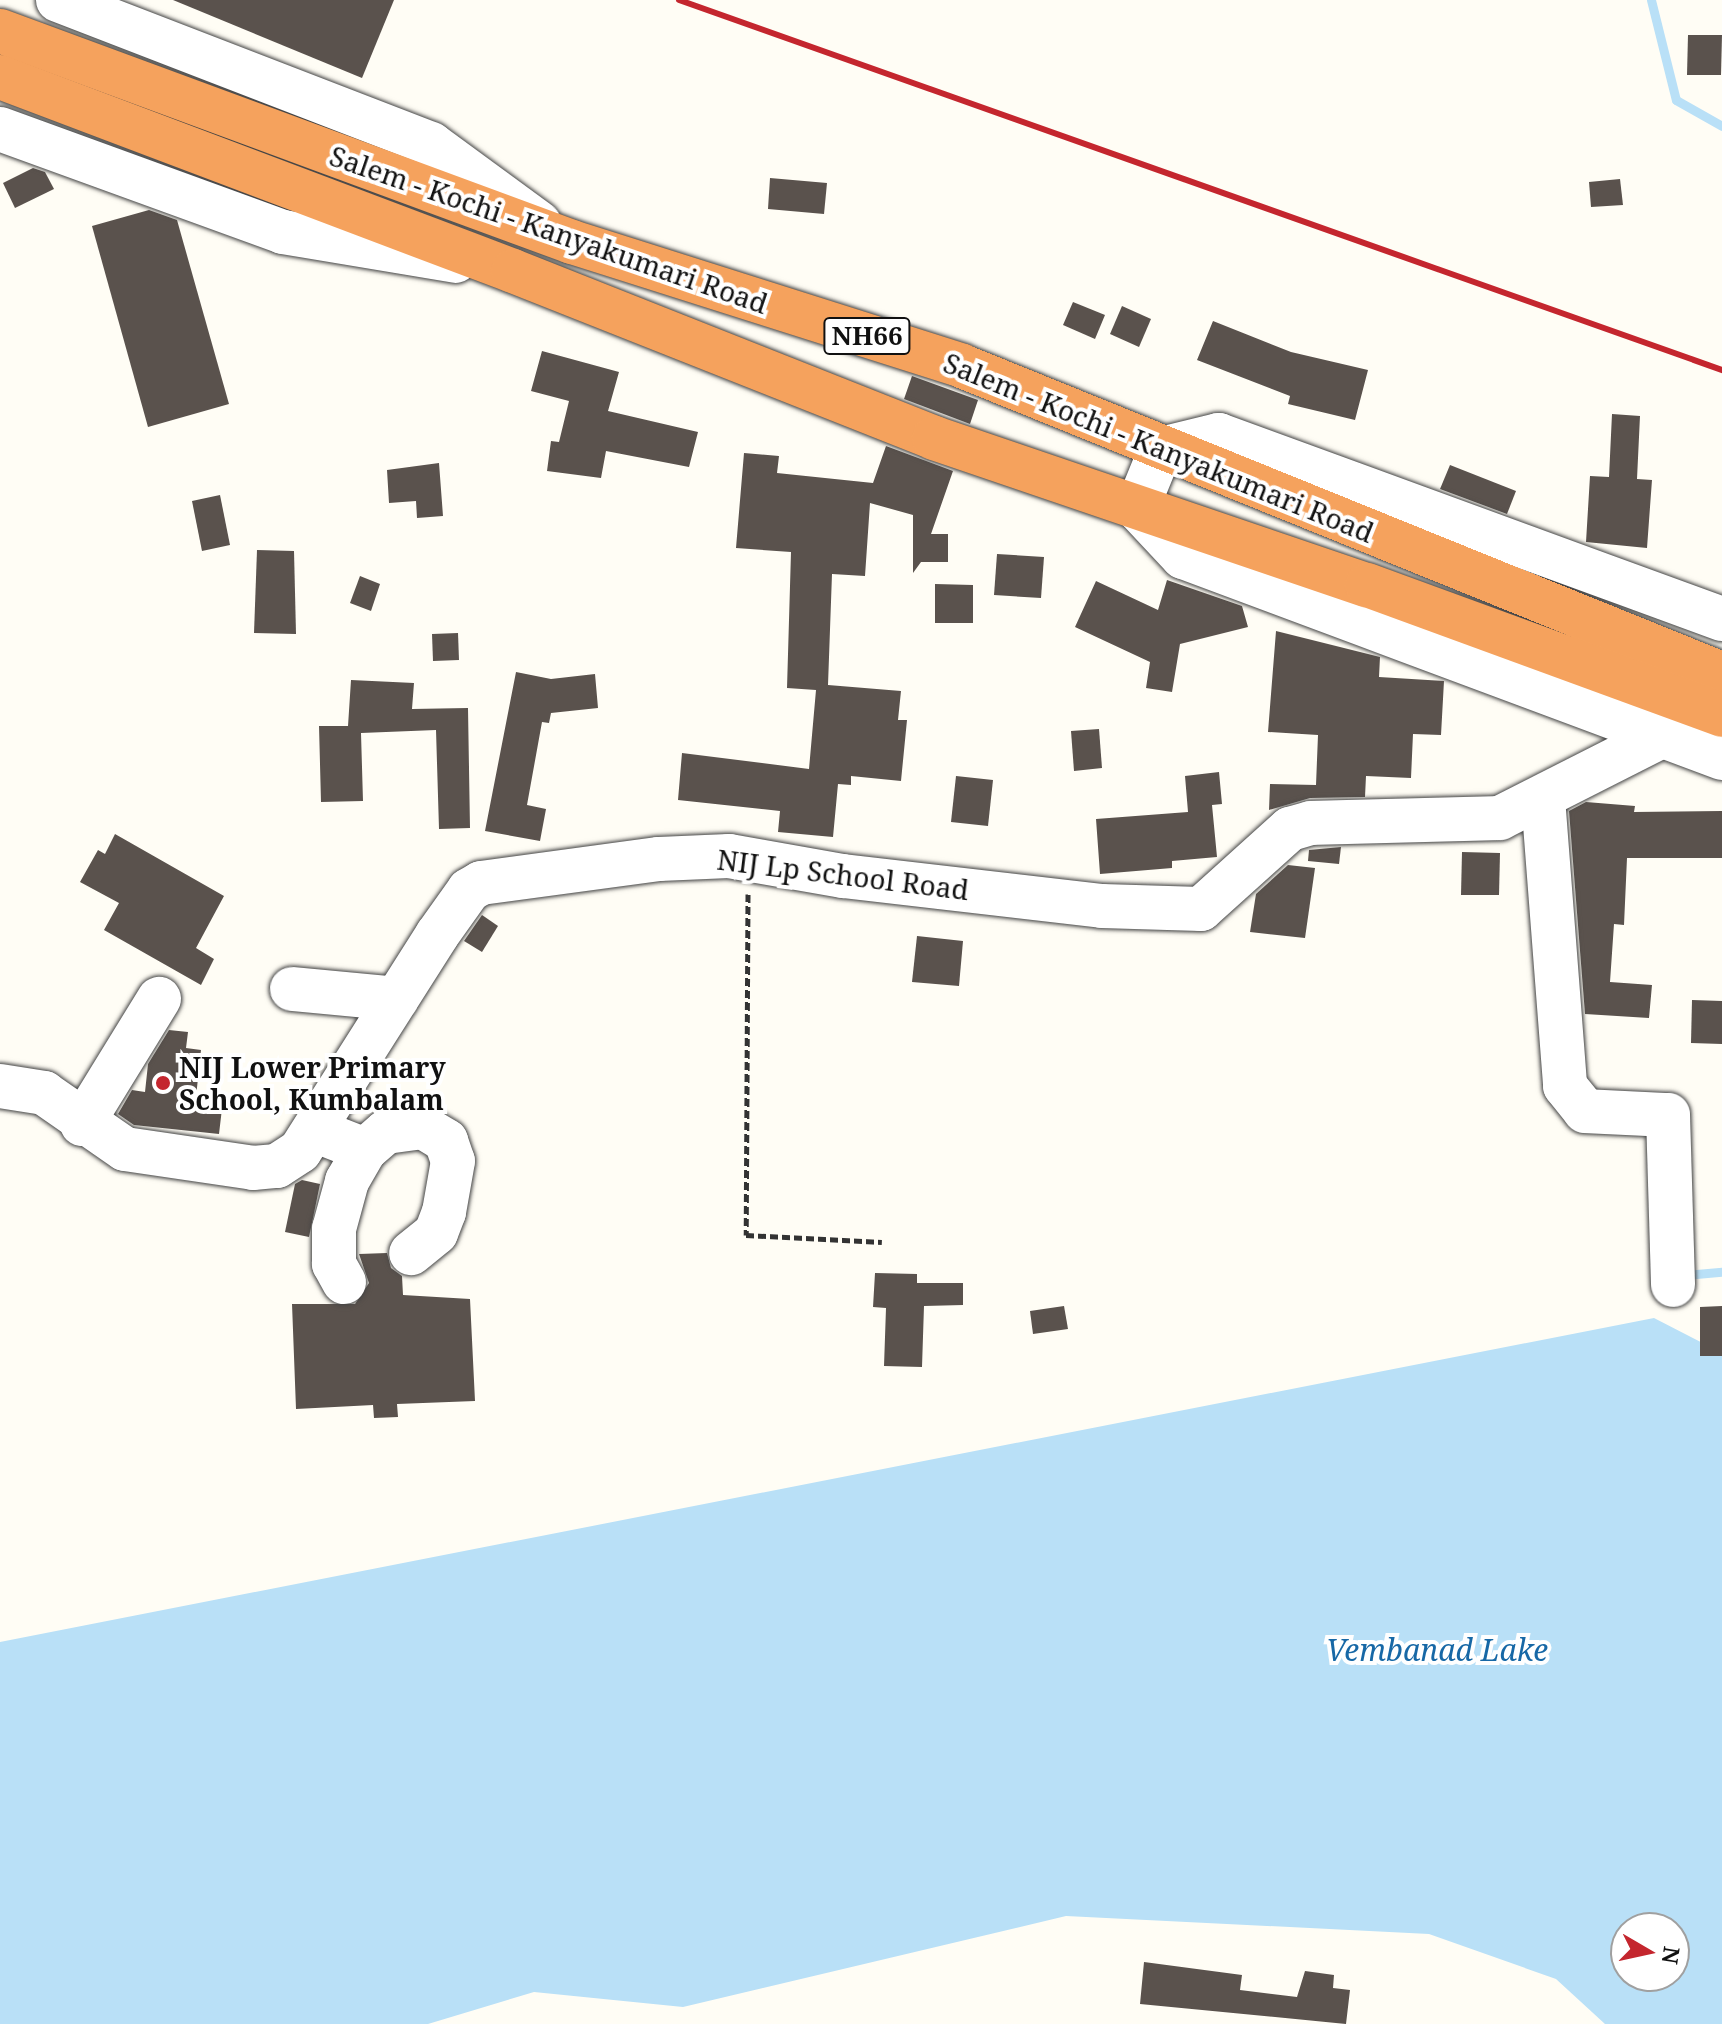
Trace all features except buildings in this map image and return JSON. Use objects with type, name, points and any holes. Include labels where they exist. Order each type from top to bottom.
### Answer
[{"type":"highway","name":"Salem - Kochi - Kanyakumari Road","points":[[0,31],[572,242],[962,366],[1722,674]]},
{"type":"highway","name":"Salem - Kochi - Kanyakumari Road","points":[[0,77],[513,271],[934,438],[1367,585],[1722,715]]},
{"type":"street","points":[[58,0],[431,144],[572,242]]},
{"type":"street","points":[[0,129],[283,232],[513,271]]},
{"type":"street","points":[[1722,619],[1219,435],[1161,449],[1137,508],[1183,557],[1722,758]]},
{"type":"street","name":"NIJ Lp School Road","points":[[0,1086],[44,1093],[82,1124],[125,1149],[253,1168],[293,1159],[469,890],[481,883],[659,859],[748,857],[843,876],[1102,906],[1201,909],[1290,829],[1311,823],[1500,818],[1660,737]]},
{"type":"street","points":[[1543,798],[1565,1086],[1585,1111],[1668,1115],[1673,1285]]},
{"type":"street","points":[[292,989],[397,999]]},
{"type":"street","points":[[82,1124],[159,999]]},
{"type":"street","points":[[344,1282],[334,1264],[334,1229],[347,1181],[365,1150],[386,1132],[423,1127],[446,1141],[453,1161],[444,1212],[436,1233],[411,1253]]},
{"type":"street","points":[[314,1130],[365,1150]]},
{"type":"path","points":[[748,857],[746,1235],[882,1242]]},
{"type":"water","name":"Vembanad Lake","points":[[1654,1318],[1722,1353],[1722,2024],[1605,2024],[1556,1979],[1429,1934],[1066,1916],[683,2007],[534,1992],[428,2024],[0,2024],[0,1642]]},
{"type":"waterway","points":[[1651,0],[1676,100],[1722,126]]},
{"type":"waterway","points":[[1685,1275],[1722,1272]]},
{"type":"railway","points":[[679,0],[1722,370]]},
{"type":"place","name":"NIJ Lower Primary School, Kumbalam","points":[[163,1083]]}]
